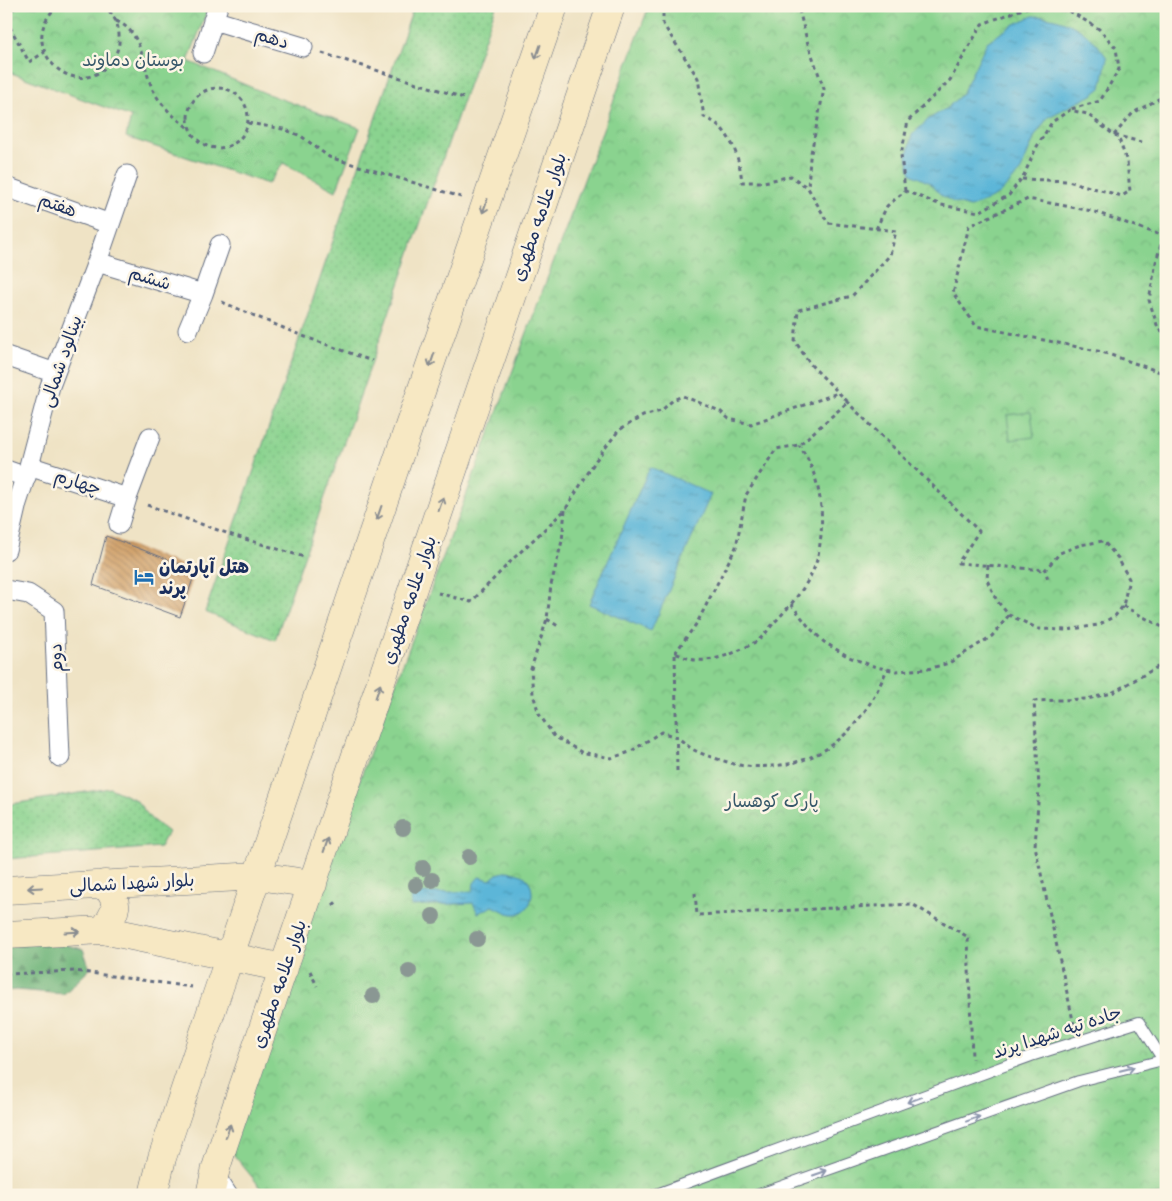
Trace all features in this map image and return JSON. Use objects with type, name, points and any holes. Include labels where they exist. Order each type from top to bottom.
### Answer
[{"type":"main road","points":[[153,1195],[162,1158],[218,991],[554,6]]},
{"type":"main road","name":"بلوار علامه مطهری","points":[[210,1195],[216,1168],[611,6]]},
{"type":"main road","name":"بلوار شهدا شمالی","points":[[6,890],[258,876],[313,884]]},
{"type":"main road","points":[[102,930],[116,908],[115,899],[104,884]]},
{"type":"main road","points":[[6,935],[102,930],[284,968]]},
{"type":"street","name":"دهم","points":[[215,13],[302,47]]},
{"type":"street","points":[[203,53],[215,13]]},
{"type":"street","name":"بینالود شمالی","points":[[6,550],[17,503],[28,472],[50,386],[98,262],[126,175]]},
{"type":"street","name":"هفتم","points":[[6,187],[110,224]]},
{"type":"street","points":[[188,330],[220,245]]},
{"type":"street","name":"ششم","points":[[98,262],[203,294]]},
{"type":"street","points":[[6,356],[55,373]]},
{"type":"street","points":[[119,524],[150,436]]},
{"type":"street","name":"چهارم","points":[[6,470],[28,472],[127,498]]},
{"type":"street","name":"دوم","points":[[6,590],[28,594],[54,611],[60,758]]},
{"type":"lane","name":"جاده تپه شهدا پرند","points":[[654,1195],[1031,1056],[1139,1022],[1163,1060],[1079,1081],[757,1195]]},
{"type":"lane","points":[[216,1168],[233,1195]]},
{"type":"path","points":[[58,6],[52,11],[45,22],[42,34],[42,47],[47,59],[56,69],[68,75],[80,77],[93,75],[105,69],[114,59],[119,47],[120,34],[116,21],[104,6]]},
{"type":"path","points":[[663,6],[663,24],[698,78],[704,117],[720,127],[734,147],[741,168],[742,182],[764,182],[791,176],[808,188],[828,223],[896,231],[890,255],[852,296],[798,310],[795,341],[810,364],[980,531],[958,563],[1045,570]]},
{"type":"path","points":[[798,6],[808,44],[824,89],[810,158],[808,188]]},
{"type":"path","points":[[905,191],[901,155],[908,122],[950,80],[982,24],[1031,6]]},
{"type":"path","points":[[905,191],[941,205],[979,212],[1009,196],[1022,179],[1036,148],[1052,122],[1070,110],[1100,101],[1118,69],[1116,48],[1099,29],[1073,13],[1054,6]]},
{"type":"path","points":[[6,14],[16,7]]},
{"type":"path","points":[[6,20],[29,62],[44,52]]},
{"type":"path","points":[[116,21],[126,25],[134,36],[142,54],[152,89],[161,103],[173,117],[191,130]]},
{"type":"path","points":[[302,47],[464,98]]},
{"type":"path","points":[[219,88],[238,96],[244,104],[248,123],[245,132],[239,140],[231,145],[222,148],[212,148],[195,138],[191,130],[188,120],[190,110],[200,94],[219,88]]},
{"type":"path","points":[[1116,135],[1133,113],[1166,95]]},
{"type":"path","points":[[1070,110],[1087,114],[1116,135],[1145,143]]},
{"type":"path","points":[[248,123],[283,129],[301,136],[329,157],[346,164],[485,204]]},
{"type":"path","points":[[1022,179],[1068,181],[1122,196],[1130,191],[1126,162],[1116,135]]},
{"type":"path","points":[[876,229],[887,206],[905,191]]},
{"type":"path","points":[[1166,334],[1158,328],[1149,300],[1156,262],[1165,237],[1092,211],[1028,199],[968,226],[952,293],[976,326],[1102,352],[1166,374]]},
{"type":"path","points":[[203,294],[300,335],[372,361]]},
{"type":"path","points":[[413,586],[471,602],[565,510],[596,460],[619,430],[643,416],[661,411],[673,400],[683,396],[720,411],[729,419],[751,424],[838,393]]},
{"type":"path","points":[[677,771],[674,653],[697,623],[736,547],[746,495],[776,449],[800,445],[848,402],[843,397]]},
{"type":"path","points":[[674,653],[695,661],[715,659],[759,640],[791,604],[810,576],[818,556],[822,530],[821,505],[809,459],[800,445]]},
{"type":"path","points":[[127,498],[232,535],[304,557]]},
{"type":"path","points":[[565,510],[562,541],[551,585],[546,618],[531,669],[533,694],[539,714],[554,736],[581,752],[611,758],[630,752],[661,732],[676,737],[695,751],[736,764],[760,767],[789,765],[815,755],[840,741],[862,717],[880,687],[887,669]]},
{"type":"path","points":[[988,565],[987,580],[996,601],[1009,615],[1039,629],[1067,630],[1098,625],[1115,616],[1123,606],[1129,579],[1118,558],[1103,541],[1080,545],[1060,553],[1045,570]]},
{"type":"path","points":[[1045,570],[1049,582]]},
{"type":"path","points":[[791,604],[824,642],[849,656],[876,667],[896,671],[928,669],[949,664],[992,636],[1009,615]]},
{"type":"path","points":[[1123,606],[1166,629]]},
{"type":"path","points":[[546,618],[558,626]]},
{"type":"path","points":[[1078,1041],[1035,846],[1039,788],[1034,701],[1087,699],[1112,693],[1166,662]]},
{"type":"path","points":[[696,893],[697,915],[912,904],[968,937],[973,1078]]},
{"type":"path","points":[[6,974],[75,971],[218,991]]},
{"type":"green space","name":"بوستان دماوند","points":[[6,6],[209,6],[188,61],[265,93],[360,128],[336,191],[283,163],[268,184],[126,137],[131,117],[6,71]]},
{"type":"green space","points":[[414,6],[496,6],[275,640],[205,612]]},
{"type":"green space","name":"پارک کوهسار","points":[[649,6],[1166,6],[1166,1195],[267,1195],[224,1143]]},
{"type":"green space","points":[[1031,412],[1034,437],[1010,440],[1007,415]]},
{"type":"green space","points":[[110,788],[136,800],[151,819],[168,832],[160,847],[6,859],[6,805]]},
{"type":"green space","points":[[44,940],[83,949],[90,969],[64,994],[16,990],[6,991],[6,941]]},
{"type":"water","points":[[1033,16],[1056,19],[1076,27],[1100,48],[1107,58],[1101,88],[1092,95],[1048,117],[1035,136],[1020,172],[999,194],[970,207],[953,202],[941,195],[930,183],[911,174],[907,156],[912,135],[929,119],[947,108],[962,94],[987,42],[1015,24]]},
{"type":"water","points":[[650,467],[711,494],[651,631],[589,604]]},
{"type":"water","points":[[508,871],[524,876],[531,886],[532,898],[527,908],[522,912],[510,914],[493,906],[478,913],[473,903],[411,906],[411,894],[473,891],[474,883],[479,877],[490,880],[497,874]]},
{"type":"building","name":"هتل آپارتمان پرند","points":[[106,536],[196,570],[180,617],[93,585]]},
{"type":"place","name":"هتل آپارتمان پرند","points":[[144,577]]}]
